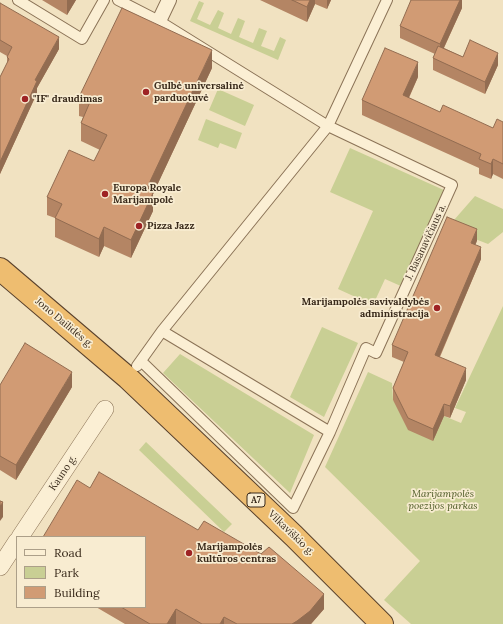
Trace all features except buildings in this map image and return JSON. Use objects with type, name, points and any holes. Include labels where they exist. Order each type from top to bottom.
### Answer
[{"type":"highway","name":"Jono Dailidės g.","points":[[0,269],[135,369]]},
{"type":"highway","name":"Vilkaviškio g.","points":[[135,369],[294,536],[382,624]]},
{"type":"street","points":[[18,0],[82,39],[104,0]]},
{"type":"street","name":"J. Basanavičiaus a.","points":[[118,0],[159,21],[328,126],[452,186],[376,353],[366,348],[330,432]]},
{"type":"street","points":[[159,21],[169,0]]},
{"type":"street","points":[[162,331],[330,432],[293,508],[135,369],[162,331],[328,126],[387,0]]},
{"type":"street","name":"Kauno g.","points":[[21,536],[105,409]]},
{"type":"street","points":[[0,567],[16,543]]},
{"type":"green space","points":[[199,1],[204,3],[197,19],[210,25],[218,10],[224,13],[218,28],[231,34],[238,18],[245,21],[239,37],[253,43],[259,28],[267,31],[261,46],[274,51],[280,37],[286,40],[278,60],[190,21]]},
{"type":"green space","points":[[218,89],[254,105],[245,126],[209,110]]},
{"type":"green space","points":[[206,119],[242,133],[236,149],[220,143],[218,148],[198,140]]},
{"type":"green space","points":[[350,148],[446,191],[403,287],[385,279],[373,305],[338,289],[373,211],[330,192]]},
{"type":"green space","points":[[475,196],[503,209],[503,232],[488,244],[447,228]]},
{"type":"green space","name":"Marijampolės poezijos parkas","points":[[503,306],[503,624],[411,624],[384,600],[420,561],[325,467],[368,372],[392,383],[393,400],[433,440],[444,416],[461,423],[466,412],[455,408]]},
{"type":"green space","points":[[322,327],[358,343],[324,417],[290,397]]},
{"type":"green space","points":[[180,354],[314,435],[290,493],[163,373]]},
{"type":"green space","points":[[146,442],[232,524],[224,532],[139,450]]},
{"type":"place","name":"Gulbė universalinė parduotuvė","points":[[146,92]]},
{"type":"place","name":"\"IF\" draudimas","points":[[25,99]]},
{"type":"place","name":"Europa Royale Marijampolė","points":[[105,194]]},
{"type":"place","name":"Pizza Jazz","points":[[139,226]]},
{"type":"place","name":"Marijampolės savivaldybės administracija","points":[[437,308]]},
{"type":"place","name":"Marijampolės kultūros centras","points":[[189,553]]}]
